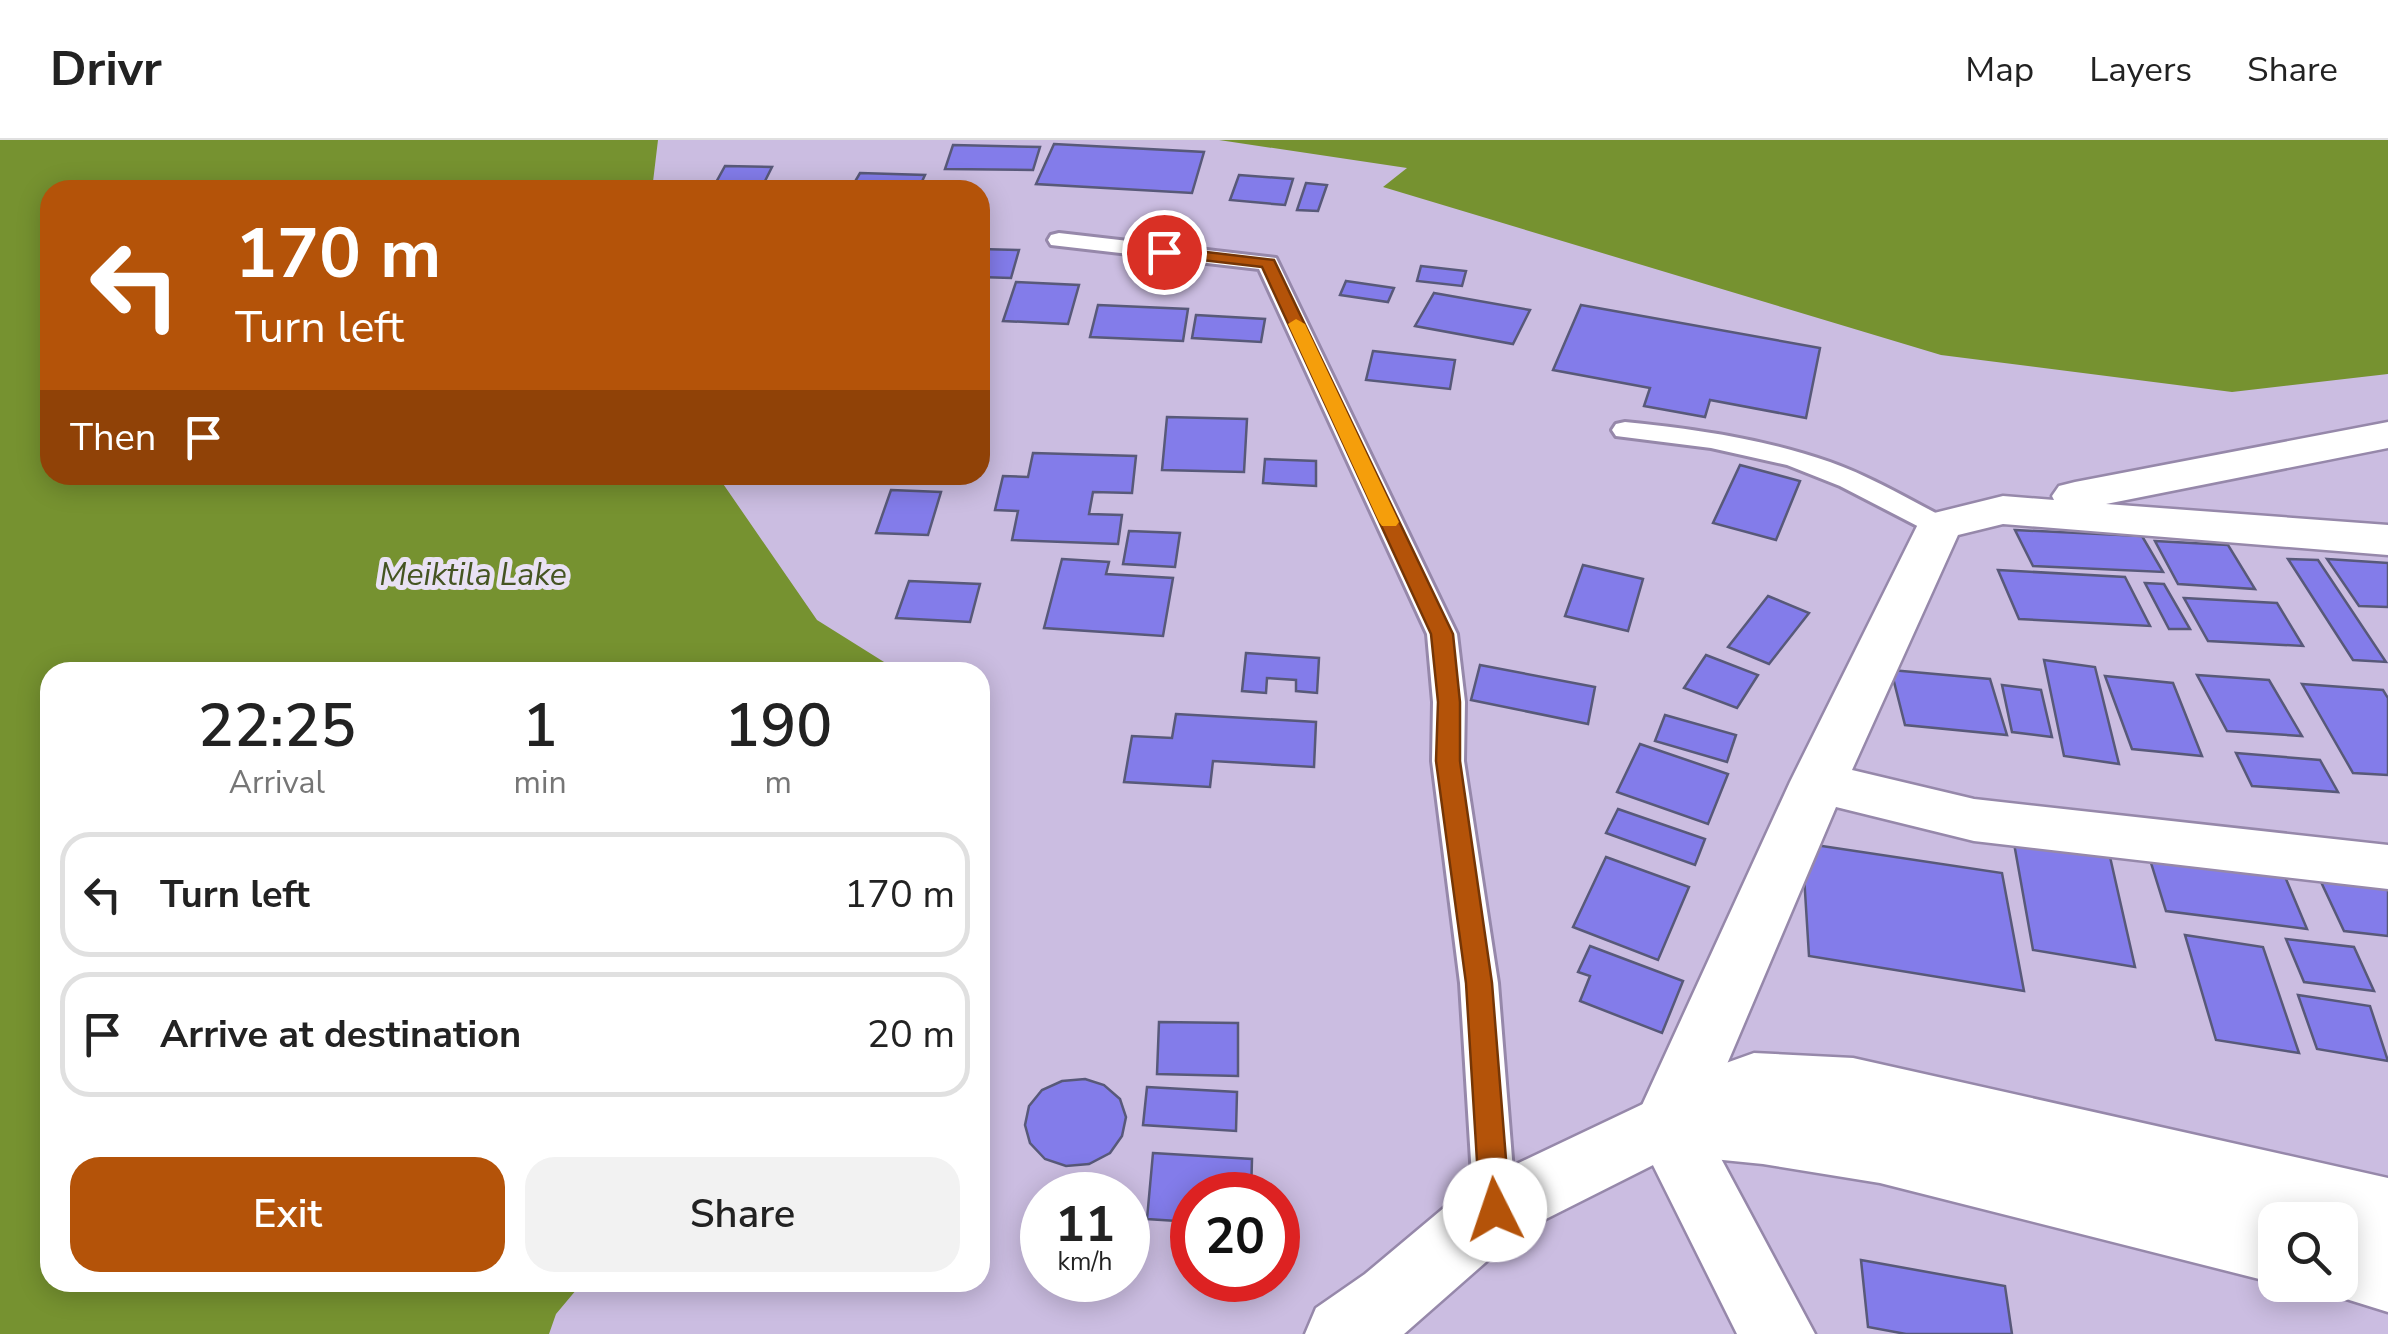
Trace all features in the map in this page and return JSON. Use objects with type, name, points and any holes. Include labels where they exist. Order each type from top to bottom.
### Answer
[{"type":"main road","points":[[1667,1125],[1818,782],[1940,526],[2003,510],[2388,435]]},
{"type":"main road","points":[[2003,510],[2388,540]]},
{"type":"main road","points":[[1818,782],[1974,820],[2388,868]]},
{"type":"main road","points":[[1343,1334],[1391,1299],[1495,1210],[1667,1125],[1711,1096],[1754,1081],[1853,1086],[2388,1210]]},
{"type":"main road","points":[[1667,1125],[1763,1134],[1880,1152],[2258,1245]]},
{"type":"main road","points":[[1667,1125],[1777,1334]]},
{"type":"main road","points":[[2358,1270],[2388,1277]]},
{"type":"lane","points":[[1059,240],[1268,263],[1442,634],[1449,702],[1448,761],[1479,983],[1495,1210]]},
{"type":"lane","points":[[1626,430],[1695,436],[1784,456],[1848,479],[1940,526]]},
{"type":"water","name":"Meiktila Lake","points":[[0,140],[658,140],[653,180],[40,180],[40,485],[724,485],[817,620],[884,662],[40,662],[40,1292],[574,1292],[556,1314],[549,1334],[0,1334]]},
{"type":"water","points":[[1219,140],[2388,140],[2388,374],[2232,392],[1941,355],[1383,187],[1407,168]]},
{"type":"building","points":[[1054,144],[1204,152],[1192,193],[1036,184]]},
{"type":"building","points":[[953,145],[1040,147],[1033,170],[945,169]]},
{"type":"building","points":[[725,166],[772,167],[766,180],[717,180]]},
{"type":"building","points":[[860,173],[925,175],[923,180],[856,180]]},
{"type":"building","points":[[1239,175],[1293,179],[1285,205],[1230,200]]},
{"type":"building","points":[[1306,183],[1327,185],[1318,211],[1297,210]]},
{"type":"building","points":[[990,249],[1019,250],[1011,278],[990,277]]},
{"type":"building","points":[[1421,266],[1466,271],[1462,286],[1417,281]]},
{"type":"building","points":[[1346,281],[1394,288],[1388,302],[1340,295]]},
{"type":"building","points":[[1016,282],[1079,285],[1068,324],[1003,321]]},
{"type":"building","points":[[1434,293],[1530,310],[1513,344],[1415,326]]},
{"type":"building","points":[[1098,305],[1188,309],[1183,341],[1090,337]]},
{"type":"building","points":[[1581,305],[1820,348],[1806,418],[1710,400],[1705,417],[1644,406],[1650,388],[1553,370]]},
{"type":"building","points":[[1196,315],[1265,319],[1261,342],[1192,338]]},
{"type":"building","points":[[1373,351],[1455,360],[1450,389],[1366,380]]},
{"type":"building","points":[[1167,417],[1247,419],[1244,472],[1162,470]]},
{"type":"building","points":[[1033,453],[1136,456],[1132,493],[1093,492],[1089,514],[1122,515],[1118,544],[1012,540],[1018,511],[995,510],[1003,476],[1028,477]]},
{"type":"building","points":[[1265,459],[1316,461],[1316,486],[1263,483]]},
{"type":"building","points":[[1740,465],[1800,481],[1776,540],[1713,523]]},
{"type":"building","points":[[891,490],[941,492],[928,535],[876,533]]},
{"type":"building","points":[[2015,530],[2142,536],[2163,572],[2033,566]]},
{"type":"building","points":[[1129,531],[1180,533],[1175,567],[1123,564]]},
{"type":"building","points":[[2155,541],[2228,545],[2255,589],[2178,584]]},
{"type":"building","points":[[1062,559],[1109,562],[1106,574],[1173,578],[1163,636],[1044,628]]},
{"type":"building","points":[[2288,559],[2318,560],[2386,662],[2353,660]]},
{"type":"building","points":[[2327,559],[2388,563],[2388,607],[2359,606]]},
{"type":"building","points":[[1583,565],[1643,579],[1628,631],[1565,616]]},
{"type":"building","points":[[1998,570],[2125,577],[2150,626],[2019,619]]},
{"type":"building","points":[[909,581],[980,584],[970,622],[896,618]]},
{"type":"building","points":[[2145,583],[2164,584],[2190,629],[2169,629]]},
{"type":"building","points":[[1768,596],[1809,613],[1769,664],[1728,647]]},
{"type":"building","points":[[2184,598],[2277,603],[2303,646],[2208,641]]},
{"type":"building","points":[[1246,653],[1319,658],[1317,693],[1296,691],[1296,680],[1267,678],[1266,693],[1242,691]]},
{"type":"building","points":[[1706,655],[1758,675],[1737,708],[1684,688]]},
{"type":"building","points":[[2044,660],[2095,667],[2119,764],[2064,756]]},
{"type":"building","points":[[1480,665],[1595,687],[1588,724],[1471,700]]},
{"type":"building","points":[[1891,670],[1990,679],[2007,735],[1905,725]]},
{"type":"building","points":[[2197,675],[2269,680],[2302,736],[2227,731]]},
{"type":"building","points":[[2105,676],[2173,683],[2202,756],[2132,749]]},
{"type":"building","points":[[2302,684],[2383,690],[2388,698],[2388,775],[2353,773]]},
{"type":"building","points":[[2002,685],[2041,690],[2052,737],[2012,732]]},
{"type":"building","points":[[1176,714],[1316,722],[1314,767],[1213,761],[1210,787],[1124,782],[1132,736],[1172,738]]},
{"type":"building","points":[[1665,715],[1736,735],[1727,762],[1655,741]]},
{"type":"building","points":[[1640,744],[1728,774],[1708,824],[1617,792]]},
{"type":"building","points":[[2236,753],[2320,760],[2338,792],[2252,786]]},
{"type":"building","points":[[1618,809],[1705,839],[1695,865],[1606,833]]},
{"type":"building","points":[[2012,832],[2108,848],[2135,967],[2033,950]]},
{"type":"building","points":[[1802,843],[2002,873],[2024,991],[1809,956]]},
{"type":"building","points":[[2147,850],[2281,867],[2307,929],[2166,911]]},
{"type":"building","points":[[1606,857],[1689,887],[1658,960],[1573,927]]},
{"type":"building","points":[[2314,867],[2388,875],[2388,936],[2344,931]]},
{"type":"building","points":[[2185,935],[2263,947],[2299,1053],[2216,1040]]},
{"type":"building","points":[[2286,939],[2354,947],[2374,991],[2304,982]]},
{"type":"building","points":[[1590,946],[1683,981],[1662,1033],[1580,1001],[1590,976],[1578,972]]},
{"type":"building","points":[[2298,995],[2370,1006],[2388,1061],[2317,1049]]},
{"type":"building","points":[[1159,1022],[1238,1023],[1238,1076],[1157,1074]]},
{"type":"building","points":[[1085,1079],[1104,1085],[1120,1099],[1126,1117],[1122,1136],[1110,1153],[1089,1164],[1066,1166],[1045,1159],[1030,1143],[1025,1125],[1029,1106],[1042,1090],[1062,1081]]},
{"type":"building","points":[[1147,1087],[1237,1092],[1236,1131],[1143,1125]]},
{"type":"building","points":[[1153,1153],[1252,1159],[1252,1172],[1170,1172],[1170,1221],[1150,1219]]},
{"type":"building","points":[[1861,1260],[2005,1286],[2012,1334],[1906,1334],[1868,1327]]},
{"type":"slow traffic","points":[[1296,324],[1389,522]]},
{"type":"route","points":[[1164,252],[1268,263],[1442,634],[1449,702],[1448,761],[1479,983],[1495,1210]]}]
